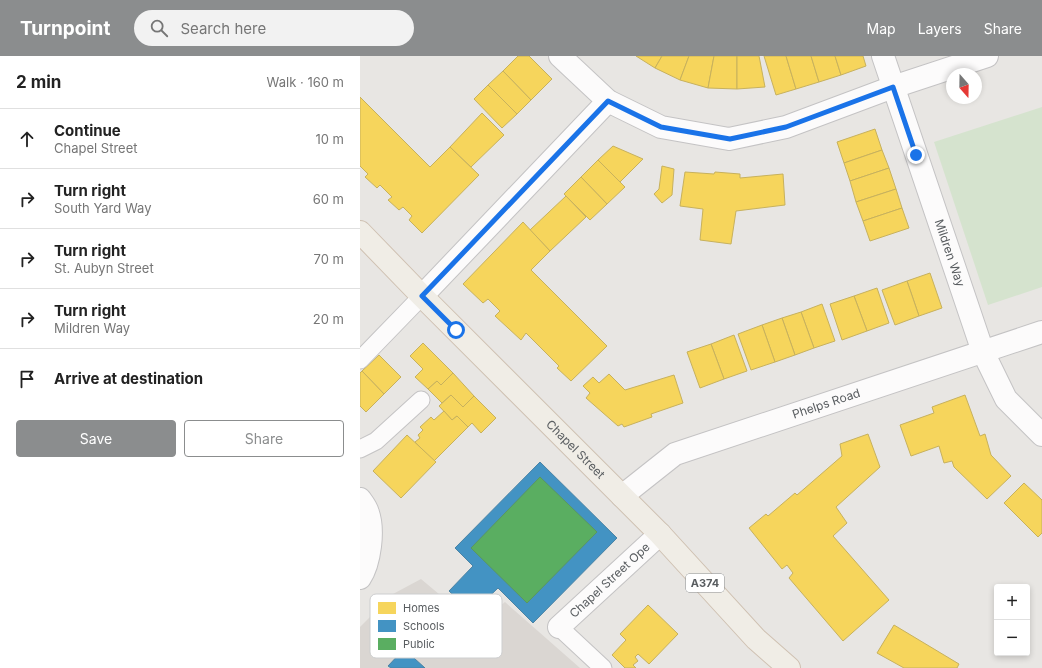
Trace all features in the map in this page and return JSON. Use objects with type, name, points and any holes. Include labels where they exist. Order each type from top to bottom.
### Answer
[{"type":"main road","name":"Chapel Street","points":[[360,232],[660,534],[756,639],[789,668]]},
{"type":"street","points":[[560,56],[608,101],[661,127],[730,139],[786,127],[893,87],[987,56]]},
{"type":"street","name":"Mildren Way","points":[[883,56],[983,352],[1006,399],[1042,435]]},
{"type":"street","points":[[422,296],[608,101]]},
{"type":"street","name":"Phelps Road","points":[[622,496],[675,454],[1042,332]]},
{"type":"street","points":[[360,499],[368,513],[371,546],[363,573],[360,578]]},
{"type":"street","name":"Chapel Street Ope","points":[[559,627],[660,534]]},
{"type":"lane","points":[[360,360],[422,296]]},
{"type":"lane","points":[[360,449],[376,441],[421,400]]},
{"type":"lane","points":[[559,627],[603,668]]},
{"type":"shaded area","points":[[421,579],[439,594],[393,594]]},
{"type":"shaded area","points":[[505,602],[580,668],[360,668],[360,627],[370,617],[370,658],[502,658],[502,604]]},
{"type":"green space","points":[[1042,107],[1042,287],[988,305],[934,142]]},
{"type":"building: Homes","points":[[518,56],[529,56],[552,79],[531,100],[503,71]]},
{"type":"building: Homes","points":[[636,56],[662,56],[655,68]]},
{"type":"building: Homes","points":[[662,56],[689,56],[680,80],[655,68]]},
{"type":"building: Homes","points":[[689,56],[714,56],[708,88],[680,80]]},
{"type":"building: Homes","points":[[714,56],[737,56],[737,89],[708,88]]},
{"type":"building: Homes","points":[[737,56],[759,56],[765,87],[737,89]]},
{"type":"building: Homes","points":[[764,56],[786,56],[796,89],[776,95]]},
{"type":"building: Homes","points":[[786,56],[811,56],[819,82],[796,89]]},
{"type":"building: Homes","points":[[811,56],[835,56],[841,75],[819,82]]},
{"type":"building: Homes","points":[[835,56],[863,56],[866,66],[841,75]]},
{"type":"building: Homes","points":[[503,71],[531,100],[517,114],[488,85]]},
{"type":"building: Homes","points":[[488,85],[517,114],[502,128],[474,99]]},
{"type":"building: Homes","points":[[360,97],[430,167],[450,147],[479,175],[422,233],[409,220],[412,216],[403,207],[399,210],[388,200],[392,197],[380,185],[377,188],[365,177],[368,174],[360,166]]},
{"type":"building: Homes","points":[[482,113],[504,135],[471,167],[450,147]]},
{"type":"building: Homes","points":[[875,129],[882,150],[844,163],[837,142]]},
{"type":"building: Homes","points":[[613,146],[643,159],[620,182],[598,160]]},
{"type":"building: Homes","points":[[882,150],[889,168],[850,181],[844,163]]},
{"type":"building: Homes","points":[[598,160],[625,187],[607,204],[581,177]]},
{"type":"building: Homes","points":[[662,166],[674,169],[672,195],[662,203],[654,194],[659,189]]},
{"type":"building: Homes","points":[[889,168],[896,189],[856,202],[850,181]]},
{"type":"building: Homes","points":[[685,172],[740,174],[740,178],[783,174],[785,205],[736,211],[731,244],[700,240],[703,209],[680,206]]},
{"type":"building: Homes","points":[[581,177],[607,204],[590,220],[564,194]]},
{"type":"building: Homes","points":[[896,189],[902,208],[863,221],[856,202]]},
{"type":"building: Homes","points":[[566,196],[586,217],[550,251],[530,230]]},
{"type":"building: Homes","points":[[902,208],[909,228],[870,241],[863,221]]},
{"type":"building: Homes","points":[[523,222],[550,251],[531,270],[607,346],[571,381],[557,368],[559,366],[526,333],[521,340],[495,316],[500,311],[488,299],[483,303],[463,284]]},
{"type":"building: Homes","points":[[930,273],[942,308],[919,316],[907,281]]},
{"type":"building: Homes","points":[[907,281],[919,316],[895,325],[882,290]]},
{"type":"building: Homes","points":[[877,288],[889,323],[867,331],[854,296]]},
{"type":"building: Homes","points":[[854,296],[867,331],[842,340],[830,304]]},
{"type":"building: Homes","points":[[822,304],[835,341],[814,348],[801,312]]},
{"type":"building: Homes","points":[[801,312],[814,348],[795,355],[782,318]]},
{"type":"building: Homes","points":[[782,318],[795,355],[775,362],[762,325]]},
{"type":"building: Homes","points":[[762,325],[775,362],[751,370],[738,334]]},
{"type":"building: Homes","points":[[734,335],[747,371],[724,379],[711,344]]},
{"type":"building: Homes","points":[[423,343],[453,373],[441,385],[437,381],[428,389],[415,377],[423,369],[410,356]]},
{"type":"building: Homes","points":[[711,344],[724,379],[700,388],[687,352]]},
{"type":"building: Homes","points":[[379,355],[401,377],[384,394],[362,371]]},
{"type":"building: Homes","points":[[362,371],[384,394],[366,412],[360,406],[360,373]]},
{"type":"building: Homes","points":[[453,373],[474,396],[463,407],[451,395],[442,403],[428,389],[437,381],[441,385]]},
{"type":"building: Homes","points":[[609,374],[625,390],[674,375],[683,403],[651,414],[652,417],[624,427],[622,424],[618,426],[586,398],[590,393],[583,386],[593,377],[599,383]]},
{"type":"building: Homes","points":[[451,395],[463,407],[474,396],[496,418],[481,433],[472,423],[468,427],[457,416],[452,420],[439,406]]},
{"type":"building: Homes","points":[[965,395],[980,436],[985,434],[991,455],[1011,476],[987,499],[954,467],[952,461],[944,463],[939,446],[911,456],[900,425],[934,413],[932,407]]},
{"type":"building: Homes","points":[[444,411],[452,420],[457,416],[468,427],[434,461],[415,442],[420,438],[418,435],[423,430],[420,427],[431,417],[434,420]]},
{"type":"building: Homes","points":[[868,434],[880,467],[836,507],[847,523],[833,536],[889,600],[843,641],[789,578],[793,573],[787,565],[782,569],[749,528],[766,514],[768,516],[795,493],[797,495],[842,456],[840,444]]},
{"type":"building: Homes","points":[[407,435],[436,462],[401,498],[373,471]]},
{"type":"building: Homes","points":[[1024,483],[1042,500],[1042,533],[1038,537],[1004,503]]},
{"type":"building: Homes","points":[[648,605],[678,634],[649,664],[638,654],[635,657],[638,661],[633,665],[636,668],[625,668],[612,655],[626,640],[620,634]]},
{"type":"building: Homes","points":[[894,625],[959,664],[957,668],[904,668],[877,653]]},
{"type":"building: Schools","points":[[540,462],[617,538],[533,623],[498,588],[492,594],[452,594],[449,591],[473,566],[455,548]]},
{"type":"building: Schools","points":[[396,658],[414,658],[425,668],[391,668],[388,666]]},
{"type":"building: Public","points":[[540,477],[597,532],[527,603],[471,548]]},
{"type":"route","points":[[456,330],[422,296],[608,101],[661,127],[730,139],[786,127],[893,87],[916,155]]}]
